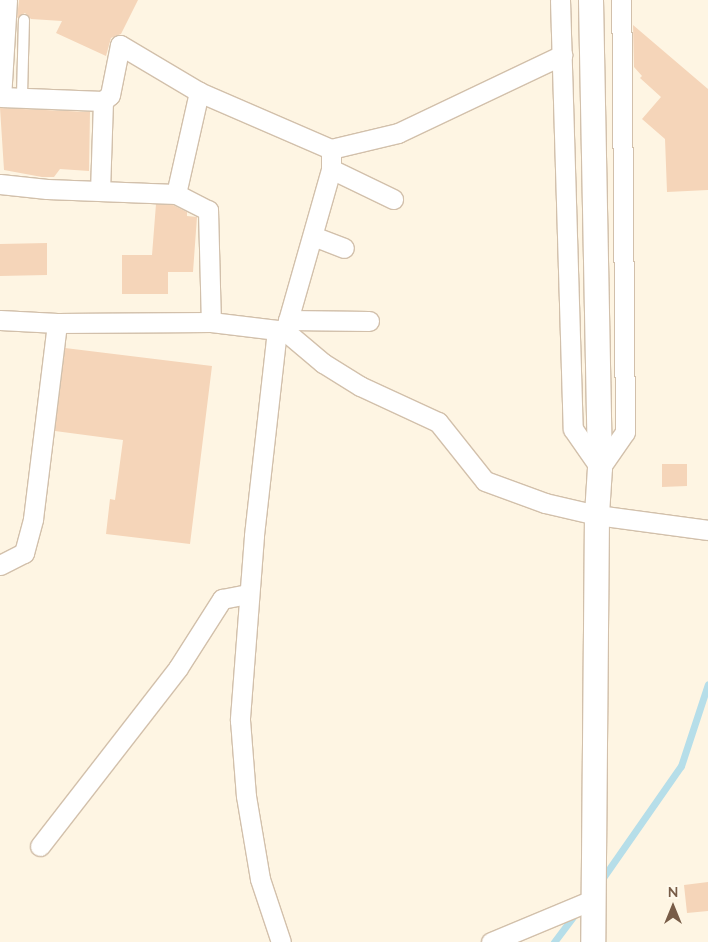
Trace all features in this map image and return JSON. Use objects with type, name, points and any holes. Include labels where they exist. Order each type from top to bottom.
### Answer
[{"type":"street","points":[[7,0],[1,97],[22,96],[103,100],[110,95],[120,45],[199,92],[331,149],[398,133],[562,56]]},
{"type":"street","points":[[560,0],[573,429],[600,468]]},
{"type":"street","points":[[591,0],[594,70],[600,468],[597,515],[593,942]]},
{"type":"street","points":[[600,468],[625,432],[621,0]]},
{"type":"street","points":[[176,194],[199,92]]},
{"type":"street","points":[[100,191],[103,100]]},
{"type":"street","points":[[281,942],[260,879],[246,796],[240,720],[248,594],[283,327],[313,236],[331,169],[331,149]]},
{"type":"street","points":[[331,169],[392,199]]},
{"type":"street","points":[[0,184],[176,194],[208,210],[211,322]]},
{"type":"street","points":[[313,236],[344,248]]},
{"type":"street","points":[[0,320],[58,324],[211,322],[283,327],[370,321]]},
{"type":"street","points":[[0,564],[24,553],[31,528],[58,324]]},
{"type":"street","points":[[283,327],[323,363],[360,386],[438,422],[485,481],[545,503],[597,515],[708,530]]},
{"type":"street","points":[[40,846],[178,668],[222,599],[248,594]]},
{"type":"street","points":[[491,942],[592,900]]},
{"type":"lane","points":[[22,96],[24,20]]},
{"type":"building","points":[[19,0],[138,0],[121,34],[111,38],[106,56],[56,33],[62,21],[31,19],[25,13],[17,18]]},
{"type":"building","points":[[633,25],[708,89],[708,190],[667,192],[665,139],[642,119],[661,97],[640,78],[642,76],[634,67]]},
{"type":"building","points":[[0,108],[90,112],[89,171],[60,169],[54,177],[42,177],[4,170]]},
{"type":"building","points":[[156,204],[173,205],[187,212],[187,216],[197,217],[193,272],[168,272],[168,294],[122,294],[122,255],[152,255]]},
{"type":"building","points":[[47,243],[47,275],[0,276],[0,244]]},
{"type":"building","points":[[65,348],[212,366],[190,544],[106,534],[110,499],[115,500],[123,440],[55,431]]},
{"type":"building","points":[[662,464],[687,464],[687,486],[662,487]]},
{"type":"building","points":[[708,882],[708,911],[687,913],[684,885]]},
{"type":"waterway","points":[[600,882],[681,766],[708,684]]},
{"type":"waterway","points":[[554,942],[577,912]]}]
